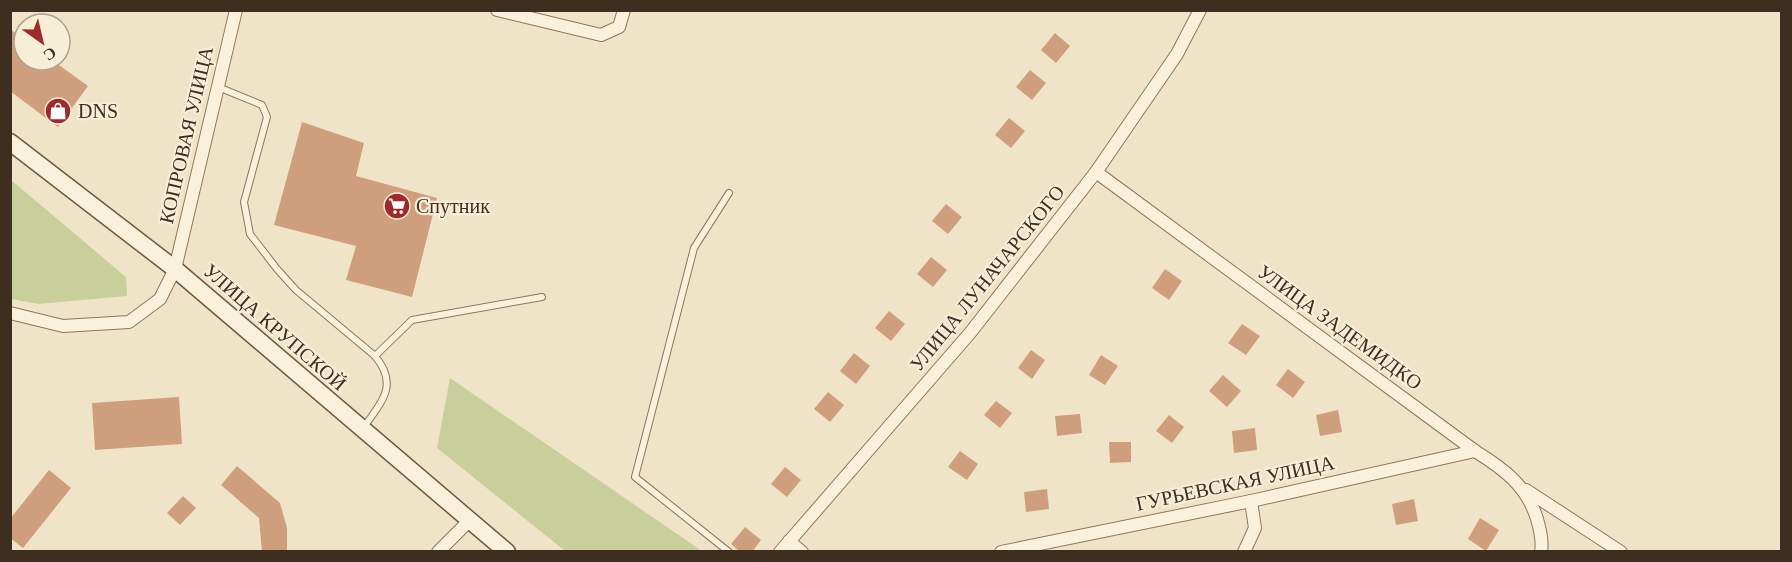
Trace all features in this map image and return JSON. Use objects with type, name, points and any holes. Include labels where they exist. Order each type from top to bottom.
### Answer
[{"type":"street","name":"КОПРОВАЯ УЛИЦА","points":[[10,313],[63,326],[129,322],[160,299],[175,269],[236,10]]},
{"type":"street","points":[[497,10],[601,35],[619,27],[624,10]]},
{"type":"street","points":[[535,10],[542,21]]},
{"type":"street","name":"УЛИЦА ЛУНАЧАРСКОГО","points":[[780,552],[970,333],[1096,172],[1177,54],[1200,10]]},
{"type":"street","name":"УЛИЦА КРУПСКОЙ","points":[[10,142],[175,269],[507,552]]},
{"type":"street","name":"УЛИЦА ЗАДЕМИДКО","points":[[1096,172],[1475,451],[1503,469],[1523,488],[1533,506],[1540,529],[1541,552]]},
{"type":"street","name":"ГУРЬЕВСКАЯ УЛИЦА","points":[[1001,552],[1251,501],[1475,451]]},
{"type":"street","points":[[1523,488],[1620,552]]},
{"type":"street","points":[[1244,552],[1256,528],[1251,501]]},
{"type":"street","points":[[438,552],[468,521]]},
{"type":"street","points":[[789,541],[802,552]]},
{"type":"lane","points":[[218,87],[262,105],[267,117],[244,202],[250,234],[296,290],[375,356],[385,368],[387,382],[383,399],[363,430]]},
{"type":"lane","points":[[729,193],[694,248],[635,477],[729,552]]},
{"type":"lane","points":[[375,356],[412,320],[542,297]]},
{"type":"green space","points":[[11,180],[126,277],[127,296],[38,304],[11,299]]},
{"type":"green space","points":[[450,378],[702,551],[565,551],[437,448]]},
{"type":"building","points":[[10,29],[12,30],[12,72],[69,72],[88,86],[58,127],[10,91]]},
{"type":"building","points":[[1055,33],[1070,46],[1056,63],[1041,50]]},
{"type":"building","points":[[1030,70],[1046,83],[1032,100],[1016,87]]},
{"type":"building","points":[[1009,118],[1025,131],[1011,148],[995,135]]},
{"type":"building","name":"Спутник","points":[[302,122],[364,143],[356,176],[437,198],[412,297],[346,280],[356,246],[274,225]]},
{"type":"building","points":[[946,204],[962,217],[948,234],[932,221]]},
{"type":"building","points":[[931,257],[947,270],[933,287],[917,274]]},
{"type":"building","points":[[1165,269],[1182,281],[1169,300],[1152,288]]},
{"type":"building","points":[[889,311],[905,324],[891,341],[875,328]]},
{"type":"building","points":[[1242,324],[1260,336],[1246,355],[1228,343]]},
{"type":"building","points":[[1031,350],[1045,360],[1032,379],[1018,368]]},
{"type":"building","points":[[854,353],[870,366],[856,384],[840,371]]},
{"type":"building","points":[[1101,355],[1118,366],[1105,385],[1089,375]]},
{"type":"building","points":[[1288,369],[1305,382],[1293,398],[1276,385]]},
{"type":"building","points":[[1223,375],[1241,391],[1227,407],[1209,391]]},
{"type":"building","points":[[828,392],[844,405],[830,422],[814,409]]},
{"type":"building","points":[[179,397],[182,444],[95,450],[92,403]]},
{"type":"building","points":[[996,401],[1012,413],[1000,428],[984,415]]},
{"type":"building","points":[[1338,410],[1342,432],[1320,436],[1316,415]]},
{"type":"building","points":[[1080,414],[1082,433],[1057,436],[1055,416]]},
{"type":"building","points":[[1169,415],[1184,427],[1172,443],[1156,431]]},
{"type":"building","points":[[1255,428],[1257,450],[1234,453],[1232,431]]},
{"type":"building","points":[[1109,442],[1131,442],[1131,462],[1110,463]]},
{"type":"building","points":[[960,451],[978,464],[967,480],[948,467]]},
{"type":"building","points":[[237,466],[280,503],[287,528],[287,552],[262,552],[259,518],[221,485]]},
{"type":"building","points":[[785,467],[801,480],[787,497],[771,484]]},
{"type":"building","points":[[49,470],[71,488],[23,548],[10,538],[10,519]]},
{"type":"building","points":[[1047,489],[1049,509],[1026,512],[1024,492]]},
{"type":"building","points":[[183,496],[196,508],[180,525],[167,513]]},
{"type":"building","points":[[1414,499],[1418,521],[1396,525],[1392,504]]},
{"type":"building","points":[[1480,518],[1499,530],[1486,551],[1468,539]]},
{"type":"building","points":[[745,527],[761,540],[752,552],[740,552],[731,544]]},
{"type":"place","name":"DNS","points":[[58,111]]},
{"type":"place","name":"Спутник","points":[[397,206]]}]
